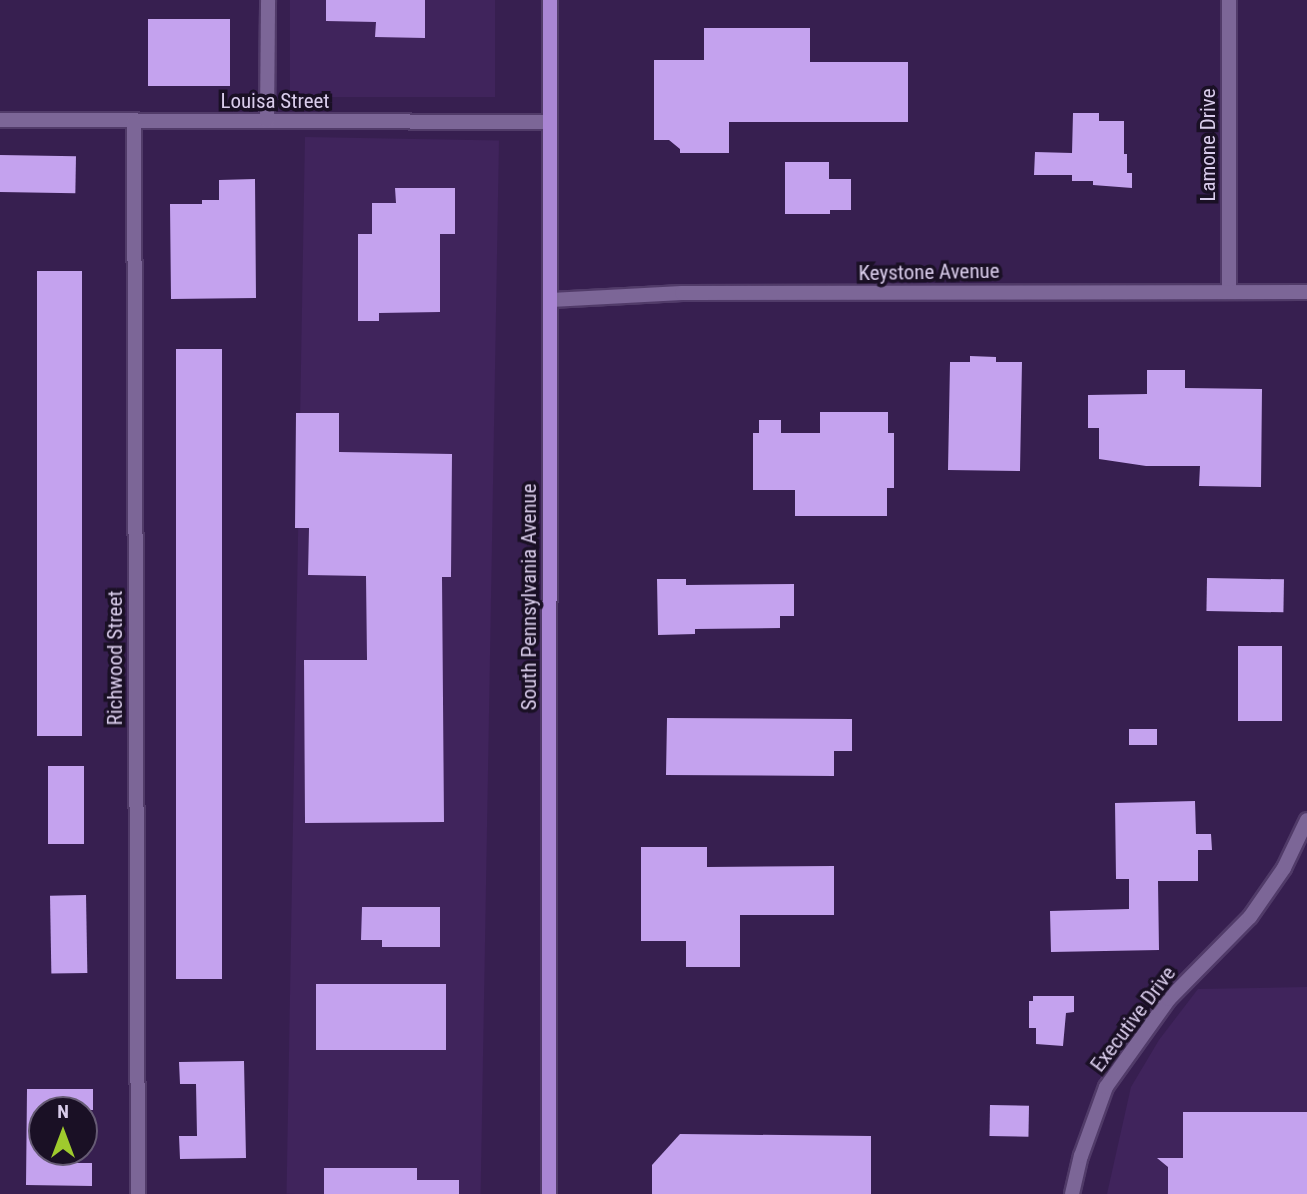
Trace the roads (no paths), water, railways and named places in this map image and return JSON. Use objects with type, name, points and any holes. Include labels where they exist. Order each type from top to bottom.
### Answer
[{"type":"main road","name":"South Pennsylvania Avenue","points":[[549,1194],[550,0]]},
{"type":"street","points":[[267,121],[268,0]]},
{"type":"street","name":"Lamone Drive","points":[[1229,0],[1229,291]]},
{"type":"street","name":"Louisa Street","points":[[0,120],[549,122]]},
{"type":"street","name":"Richwood Street","points":[[134,122],[138,1194]]},
{"type":"street","name":"Keystone Avenue","points":[[551,300],[682,293],[1307,292]]},
{"type":"street","name":"Executive Drive","points":[[1072,1194],[1081,1156],[1106,1087],[1169,999],[1255,911],[1284,869],[1307,820]]}]
